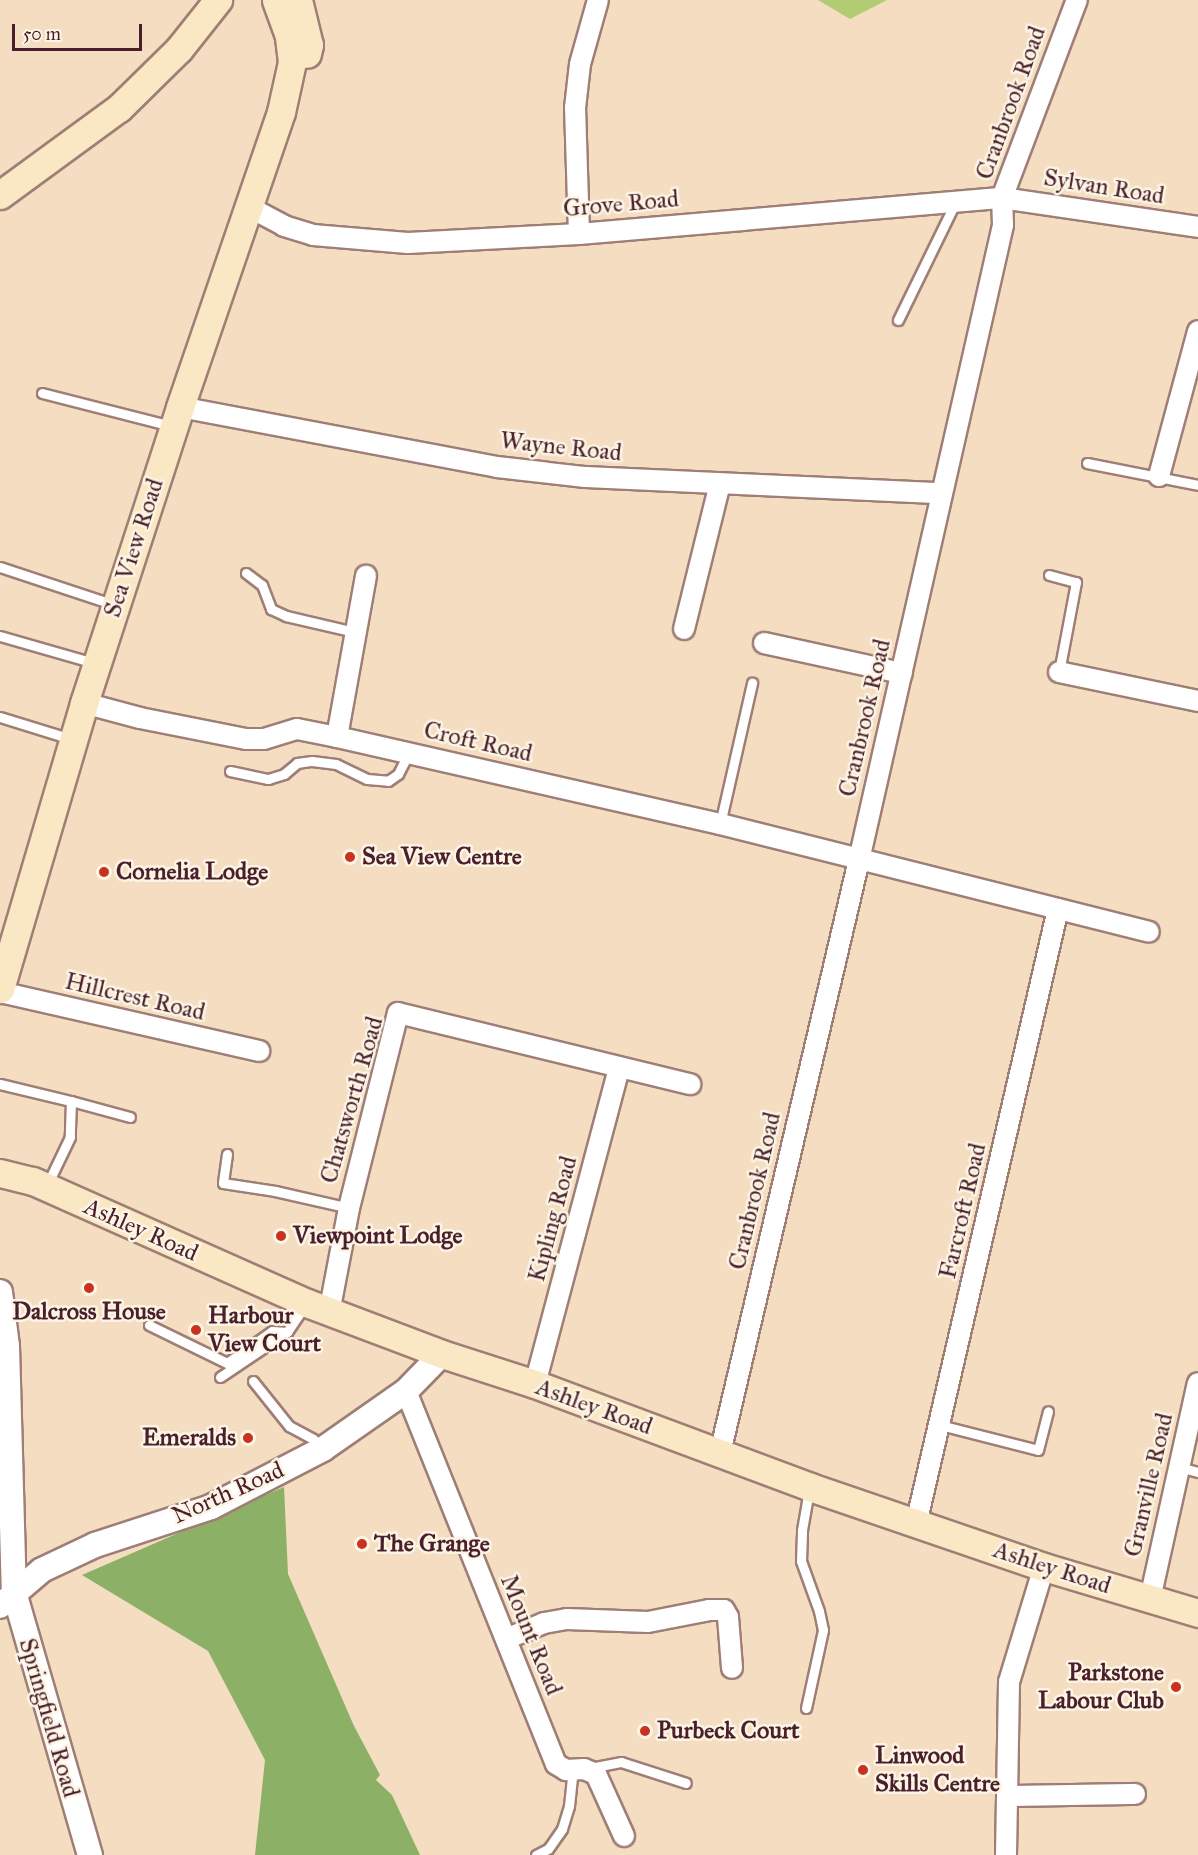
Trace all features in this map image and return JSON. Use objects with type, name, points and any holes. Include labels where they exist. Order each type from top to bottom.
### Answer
[{"type":"main road","points":[[0,195],[119,108],[179,49],[238,0]]},
{"type":"main road","name":"Sea View Road","points":[[256,0],[270,5],[289,36]]},
{"type":"main road","name":"Sea View Road","points":[[0,990],[13,925],[84,703],[176,417],[281,112],[292,62],[289,36],[276,0]]},
{"type":"main road","name":"Sea View Road","points":[[281,112],[306,62],[309,45],[298,0]]},
{"type":"main road","points":[[179,49],[216,4]]},
{"type":"main road","name":"Ashley Road","points":[[0,1173],[46,1187],[318,1308],[442,1354],[535,1384],[810,1487],[916,1524],[1198,1613]]},
{"type":"street","points":[[579,234],[575,108],[580,64],[598,0]]},
{"type":"street","name":"Cranbrook Road","points":[[720,1453],[859,860],[1003,225],[1002,198],[1077,0]]},
{"type":"street","name":"Grove Road","points":[[249,207],[284,226],[313,235],[359,241],[408,243],[579,234],[1002,198]]},
{"type":"street","name":"Sylvan Road","points":[[1002,198],[1198,227]]},
{"type":"street","points":[[1159,476],[1198,331]]},
{"type":"street","name":"Wayne Road","points":[[176,417],[497,467],[585,477],[942,493]]},
{"type":"street","points":[[684,629],[720,483]]},
{"type":"street","points":[[338,737],[366,576]]},
{"type":"street","points":[[764,643],[902,673]]},
{"type":"street","points":[[1059,672],[1198,701]]},
{"type":"street","name":"Croft Road","points":[[84,703],[140,718],[246,739],[264,739],[297,729],[338,737],[720,824],[859,860]]},
{"type":"street","points":[[859,860],[1149,932]]},
{"type":"street","name":"Farcroft Road","points":[[916,1524],[1058,909]]},
{"type":"street","name":"Hillcrest Road","points":[[0,990],[259,1052]]},
{"type":"street","name":"Chatsworth Road","points":[[318,1308],[349,1208],[398,1013],[690,1084]]},
{"type":"street","name":"Kipling Road","points":[[535,1384],[620,1068]]},
{"type":"street","name":"Springfield Road","points":[[0,1292],[7,1346],[7,1599],[90,1855]]},
{"type":"street","name":"North Road","points":[[7,1599],[42,1570],[95,1545],[211,1507],[323,1449],[406,1391],[442,1354]]},
{"type":"street","name":"Granville Road","points":[[1150,1599],[1189,1470],[1198,1383]]},
{"type":"street","name":"Mount Road","points":[[406,1391],[506,1639],[571,1767]]},
{"type":"street","points":[[1006,1855],[1009,1682],[1044,1566]]},
{"type":"street","points":[[506,1639],[544,1623],[567,1620],[648,1622],[709,1610],[724,1610],[728,1617],[732,1668]]},
{"type":"street","points":[[571,1767],[596,1774],[624,1836]]},
{"type":"street","points":[[1008,1796],[1136,1794]]},
{"type":"lane","points":[[898,320],[955,202]]},
{"type":"lane","points":[[42,393],[176,417]]},
{"type":"lane","points":[[1087,463],[1159,476],[1198,486]]},
{"type":"lane","points":[[0,567],[116,605]]},
{"type":"lane","points":[[246,573],[262,585],[271,609],[286,616],[355,632]]},
{"type":"lane","points":[[1049,575],[1076,582],[1059,672]]},
{"type":"lane","points":[[0,636],[97,663]]},
{"type":"lane","points":[[720,824],[752,683]]},
{"type":"lane","points":[[0,717],[73,740]]},
{"type":"lane","points":[[230,771],[268,779],[285,774],[297,763],[312,761],[336,764],[367,779],[388,781],[398,774],[404,762],[405,752]]},
{"type":"lane","points":[[0,1084],[130,1117]]},
{"type":"lane","points":[[46,1187],[70,1137],[71,1101]]},
{"type":"lane","points":[[227,1154],[223,1183],[274,1191],[349,1208]]},
{"type":"lane","points":[[220,1377],[318,1308]]},
{"type":"lane","points":[[149,1325],[227,1363],[272,1331],[287,1332]]},
{"type":"lane","points":[[253,1381],[289,1426],[313,1439],[323,1449]]},
{"type":"lane","points":[[940,1425],[1038,1450],[1048,1411]]},
{"type":"lane","points":[[806,1708],[823,1630],[819,1611],[801,1561],[802,1530],[810,1487]]},
{"type":"lane","points":[[537,1855],[556,1841],[562,1829],[569,1806],[571,1767],[621,1762],[686,1783]]},
{"type":"green space","points":[[818,0],[887,0],[850,19]]},
{"type":"green space","points":[[284,1487],[288,1574],[354,1726],[380,1775],[376,1780],[392,1795],[420,1855],[255,1855],[265,1760],[208,1651],[82,1575]]},
{"type":"place","name":"Sea View Centre","points":[[350,857]]},
{"type":"place","name":"Cornelia Lodge","points":[[104,872]]},
{"type":"place","name":"Viewpoint Lodge","points":[[281,1236]]},
{"type":"place","name":"Dalcross House","points":[[89,1288]]},
{"type":"place","name":"Harbour View Court","points":[[196,1330]]},
{"type":"place","name":"Emeralds","points":[[248,1438]]},
{"type":"place","name":"The Grange","points":[[362,1544]]},
{"type":"place","name":"Parkstone Labour Club","points":[[1176,1687]]},
{"type":"place","name":"Purbeck Court","points":[[645,1731]]},
{"type":"place","name":"Linwood Skills Centre","points":[[863,1770]]}]
